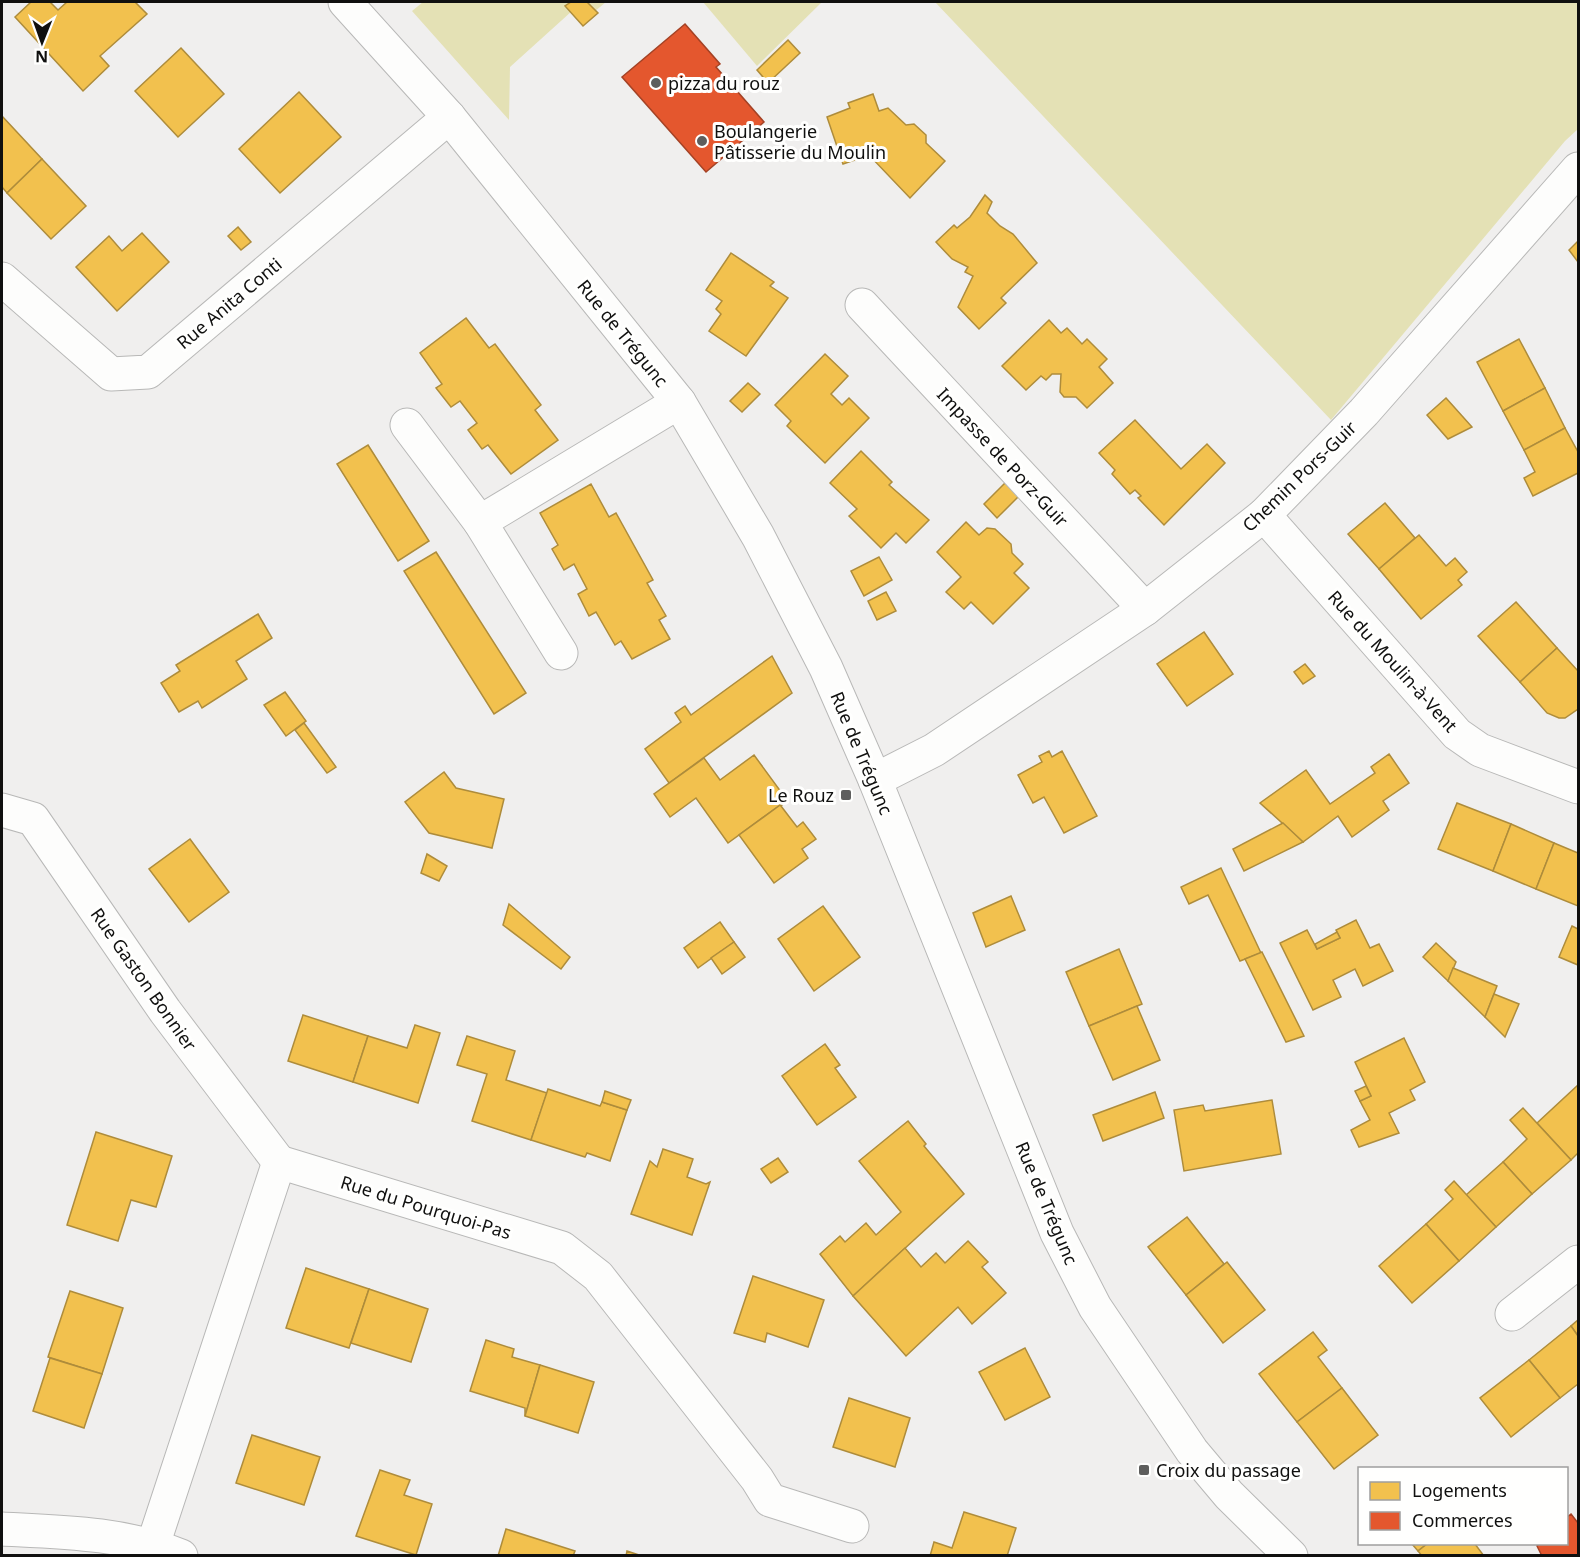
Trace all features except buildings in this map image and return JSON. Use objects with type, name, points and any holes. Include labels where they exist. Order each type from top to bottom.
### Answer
[{"type":"street","name":"Rue de Trégunc","points":[[345,2],[449,117],[679,402],[758,536],[826,668],[875,780],[1057,1233],[1095,1307],[1192,1451],[1229,1495],[1290,1556]]},
{"type":"street","name":"Rue Anita Conti","points":[[2,279],[111,374],[148,372],[449,117]]},
{"type":"street","name":"Chemin Pors-Guir","points":[[875,780],[934,750],[1145,609],[1264,515],[1364,412],[1578,169]]},
{"type":"street","name":"Impasse de Porz-Guir","points":[[862,305],[1145,609]]},
{"type":"street","points":[[480,522],[679,402]]},
{"type":"street","points":[[407,425],[480,522],[561,653]]},
{"type":"street","name":"Rue du Moulin-à-Vent","points":[[1264,515],[1457,734],[1480,750],[1578,787]]},
{"type":"street","name":"Rue Gaston Bonnier","points":[[2,810],[33,819],[165,1011],[279,1162]]},
{"type":"street","points":[[2,1529],[79,1532],[167,1550],[279,1162]]},
{"type":"street","name":"Rue du Pourquoi-Pas","points":[[279,1162],[562,1248],[598,1276],[757,1479],[770,1500],[852,1526]]},
{"type":"street","points":[[1512,1314],[1578,1262]]},
{"type":"shaded area","points":[[423,2],[606,2],[582,22],[572,11],[510,67],[509,120],[412,11]]},
{"type":"shaded area","points":[[703,2],[822,2],[757,66]]},
{"type":"shaded area","points":[[935,2],[1578,2],[1578,129],[1565,141],[1331,420]]},
{"type":"place","name":"pizza du rouz","points":[[656,83]]},
{"type":"place","name":"Boulangerie Pâtisserie du Moulin","points":[[702,141]]},
{"type":"place","name":"Le Rouz","points":[[846,795]]},
{"type":"place","name":"Croix du passage","points":[[1144,1470]]}]
